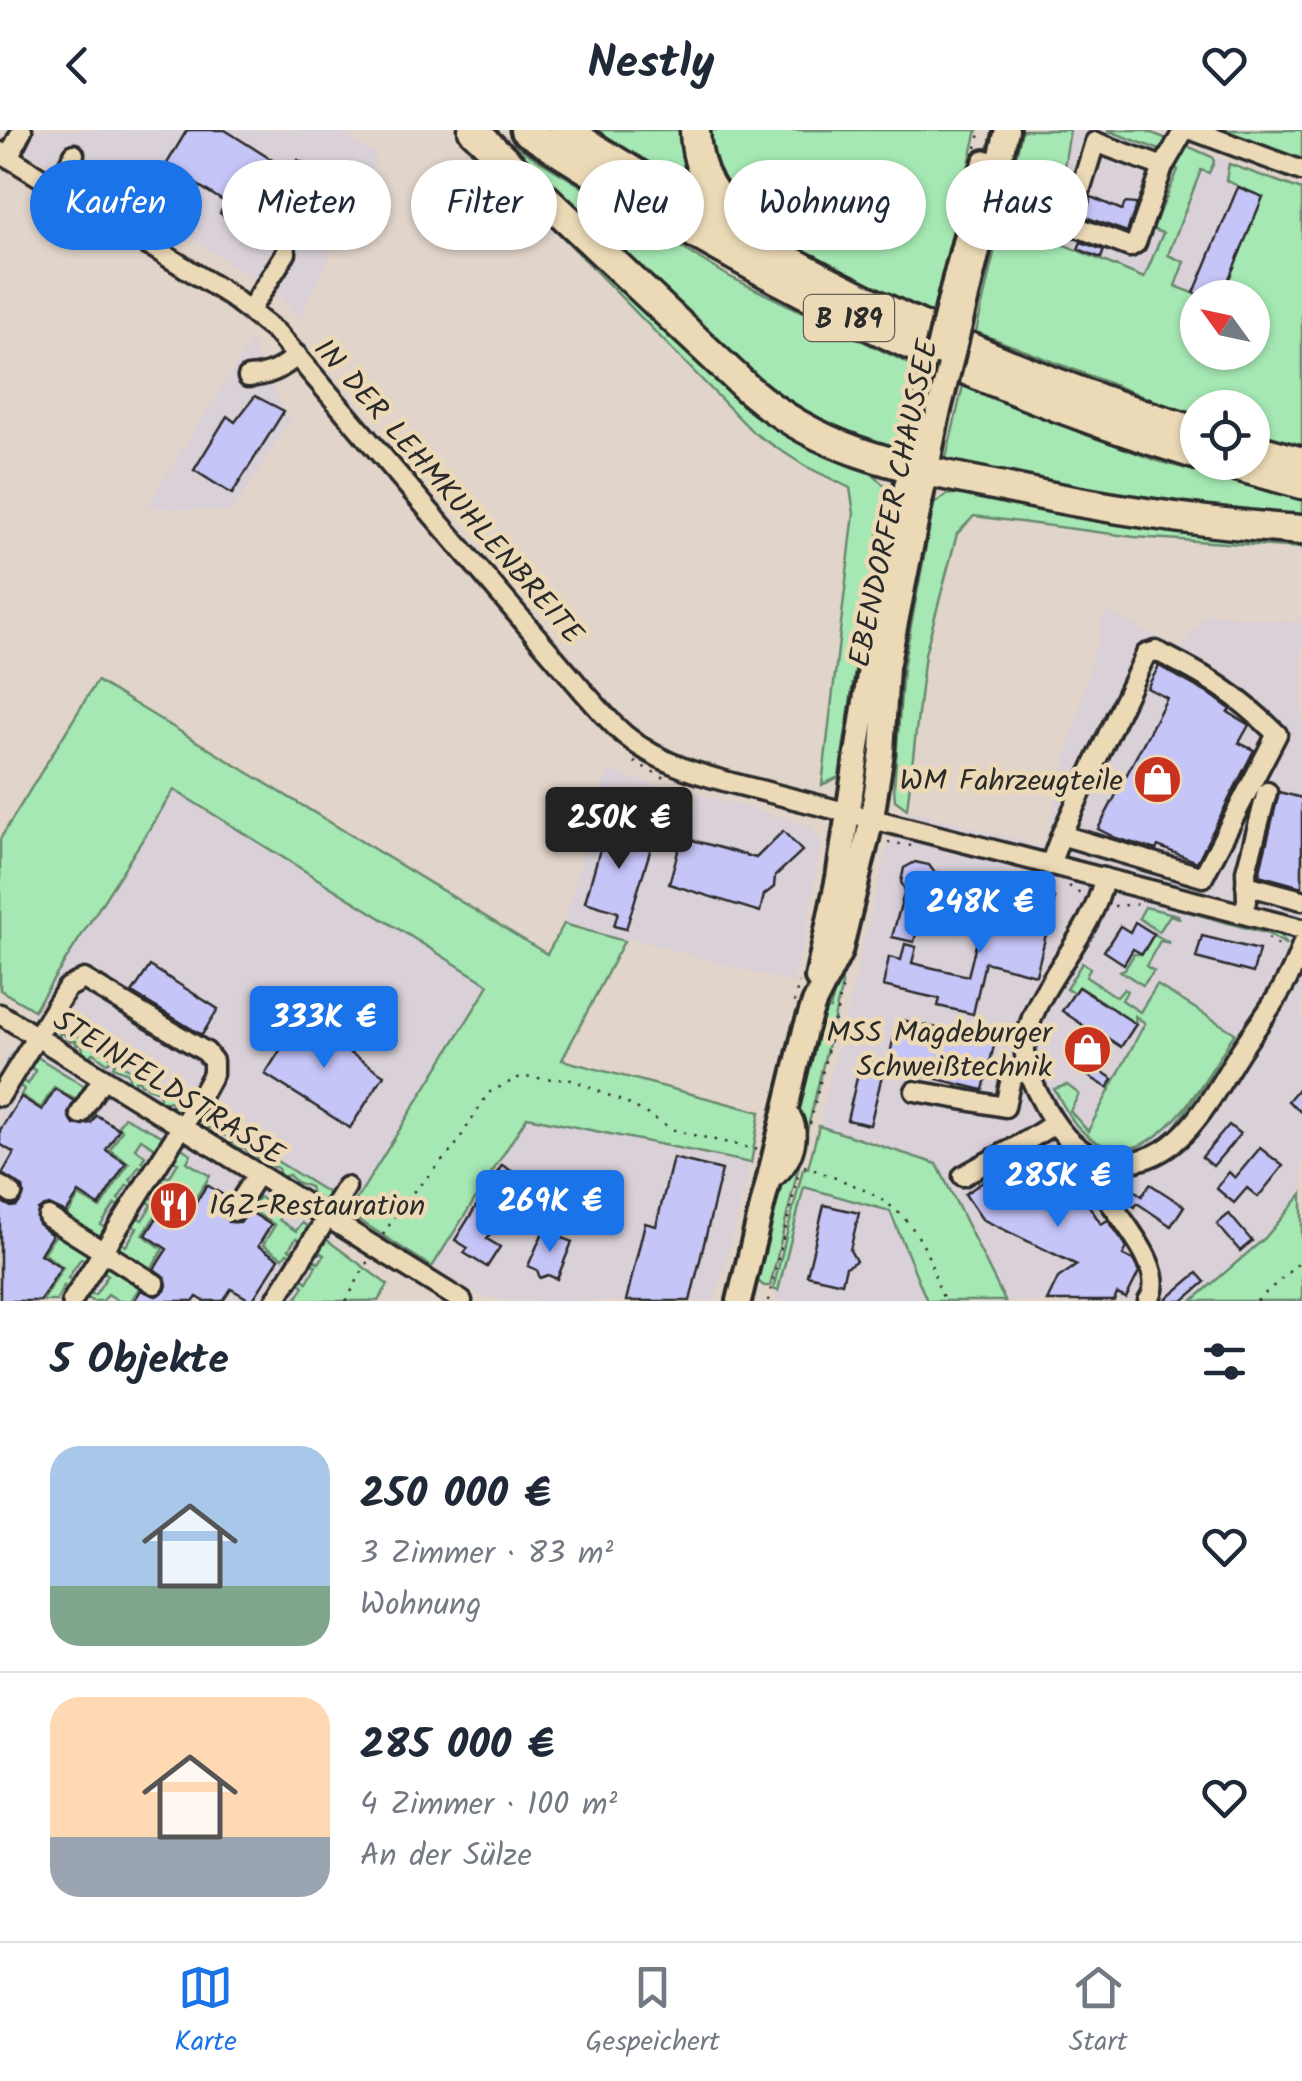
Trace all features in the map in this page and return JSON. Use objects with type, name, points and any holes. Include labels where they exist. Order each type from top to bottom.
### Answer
[{"type":"highway","points":[[473,130],[765,404],[820,439],[918,471],[1143,513],[1302,530]]},
{"type":"highway","name":"B 189","points":[[525,130],[667,219],[846,317],[1031,398],[1180,449]]},
{"type":"highway","name":"B 189","points":[[565,130],[666,194],[821,280],[926,331],[1020,370],[1180,426]]},
{"type":"highway","points":[[694,130],[700,169],[714,194],[748,228],[801,257],[821,280]]},
{"type":"highway","points":[[1270,453],[1302,462]]},
{"type":"highway","points":[[1270,475],[1302,484]]},
{"type":"main road","name":"EBENDORFER CHAUSSEE","points":[[804,1004],[840,952],[872,818],[887,667],[918,471],[994,130]]},
{"type":"main road","name":"EBENDORFER CHAUSSEE","points":[[962,282],[1007,130]]},
{"type":"main road","name":"EBENDORFER CHAUSSEE","points":[[739,1301],[786,1110],[804,1004],[848,813],[881,596],[918,471]]},
{"type":"street","points":[[4,155],[22,130]]},
{"type":"street","points":[[1163,167],[1095,142],[1072,220],[1077,227],[1098,236],[1130,247],[1136,244],[1163,167],[1184,130]]},
{"type":"street","points":[[1192,130],[1302,171]]},
{"type":"street","points":[[71,160],[74,154]]},
{"type":"street","name":"IN DER LEHMKUHLENBREITE","points":[[4,155],[30,171]]},
{"type":"street","name":"IN DER LEHMKUHLENBREITE","points":[[155,250],[250,310],[297,356],[583,691],[624,735],[656,756],[687,770],[1302,929]]},
{"type":"street","points":[[250,310],[286,253]]},
{"type":"street","points":[[248,377],[286,366],[297,356]]},
{"type":"street","points":[[1050,864],[1146,654],[1156,652],[1241,698],[1278,734],[1194,901]]},
{"type":"street","points":[[1243,913],[1246,872],[1267,792]]},
{"type":"street","points":[[1061,835],[1204,877]]},
{"type":"street","points":[[1104,878],[1093,916],[1033,1015],[1024,1052],[1027,1068],[1054,1123],[1086,1153],[1108,1162],[1136,1163],[1162,1154],[1180,1139],[1269,1008],[1294,967],[1302,945]]},
{"type":"street","points":[[1246,886],[1302,900]]},
{"type":"street","points":[[0,1096],[67,988],[84,979],[206,1052],[214,1061],[213,1074],[182,1127],[72,1301]]},
{"type":"street","name":"STEINFELDSTRASSE","points":[[0,1014],[462,1301]]},
{"type":"street","points":[[915,1092],[1005,1107],[1011,1078],[1027,1068]]},
{"type":"street","points":[[80,1114],[104,1078]]},
{"type":"street","points":[[964,1176],[998,1155],[1028,1144],[1054,1123]]},
{"type":"street","points":[[1086,1153],[1095,1181],[1154,1274],[1154,1292],[1148,1301]]},
{"type":"street","points":[[234,1211],[258,1175]]},
{"type":"street","points":[[275,1301],[346,1187]]},
{"type":"street","points":[[48,1217],[155,1284]]},
{"type":"path","points":[[802,968],[804,1004]]},
{"type":"path","points":[[346,1301],[404,1202],[454,1148],[488,1093],[520,1076],[573,1080],[633,1106],[676,1131],[760,1150]]},
{"type":"path","points":[[801,1164],[866,1190],[900,1211],[924,1248],[945,1301]]},
{"type":"path","points":[[1257,1301],[1302,1260]]},
{"type":"shaded area","points":[[13,130],[338,130],[377,156],[375,160],[222,160],[222,250],[332,250],[299,319],[276,292],[202,246],[202,160],[40,160],[24,150]]},
{"type":"shaded area","points":[[1039,130],[1144,130],[1155,134],[1159,143],[1185,145],[1302,190],[1270,330],[1270,280],[1180,280],[1180,352],[1050,250],[1088,250],[1088,160],[1034,160]]},
{"type":"shaded area","points":[[251,341],[284,411],[292,416],[232,512],[147,506]]},
{"type":"shaded area","points":[[1203,370],[1261,370],[1256,390],[1229,390]]},
{"type":"shaded area","points":[[1105,611],[1181,649],[1205,614],[1302,623],[1302,1194],[1265,1238],[1192,1301],[1005,1301],[936,1165],[819,1126],[885,857],[907,809],[1043,847]]},
{"type":"shaded area","points":[[607,771],[674,790],[664,827],[688,833],[699,794],[811,826],[821,841],[805,938],[793,983],[627,937],[624,941],[564,924]]},
{"type":"shaded area","points":[[173,789],[489,985],[371,1174],[298,1301],[0,1301],[0,1068]]},
{"type":"shaded area","points":[[527,1117],[751,1163],[715,1301],[506,1301],[478,1294],[432,1267]]},
{"type":"shaded area","points":[[803,1186],[890,1211],[927,1301],[775,1301]]},
{"type":"green space","points":[[489,130],[538,160],[523,160]]},
{"type":"green space","points":[[597,130],[682,130],[684,160],[645,160]]},
{"type":"green space","points":[[702,130],[977,130],[970,160],[946,160],[948,250],[933,314],[799,250],[926,250],[926,160],[724,160],[724,195]]},
{"type":"green space","points":[[1022,130],[1070,130],[1065,160],[1015,160]]},
{"type":"green space","points":[[1107,130],[1144,130],[1175,142],[1165,152]]},
{"type":"green space","points":[[1212,130],[1302,130],[1302,164]]},
{"type":"green space","points":[[1185,145],[1212,157],[1214,162],[1209,173],[1201,170],[1168,255],[1184,262],[1175,286],[1180,288],[1180,370],[1270,370],[1270,280],[1228,280],[1262,198],[1226,180],[1229,164],[1302,190],[1302,448],[1270,440],[1270,390],[1180,390],[1180,410],[976,332],[995,250],[1076,250],[1144,278],[1163,233],[1149,228],[1159,207],[1162,208],[1178,170],[1173,166]]},
{"type":"green space","points":[[557,171],[577,184],[577,208],[557,190]]},
{"type":"green space","points":[[557,220],[577,239],[577,250],[588,250],[758,416],[811,450],[870,472],[887,488],[839,777],[822,785],[854,513],[850,488],[805,466],[754,433],[557,231]]},
{"type":"green space","points":[[614,250],[686,250],[730,277],[920,369],[901,445],[889,450],[841,435],[784,404]]},
{"type":"green space","points":[[963,386],[1180,467],[1180,480],[1228,480],[1302,500],[1302,522],[1121,500],[951,463],[946,458]]},
{"type":"green space","points":[[961,493],[1302,540],[1302,548],[1135,537],[974,516],[957,534],[925,654],[907,809],[895,800],[894,786],[903,668],[934,504],[946,495]]},
{"type":"green space","points":[[97,681],[547,954],[564,924],[624,941],[562,1060],[760,1112],[751,1163],[527,1117],[432,1267],[348,1213],[489,985],[174,790],[34,1010],[0,990],[0,839]]},
{"type":"green space","points":[[1145,907],[1178,915],[1179,918],[1170,915],[1159,932],[1139,918]]},
{"type":"green space","points":[[1194,908],[1278,932],[1287,945],[1268,934],[1188,912]]},
{"type":"green space","points":[[1154,934],[1170,943],[1160,941],[1146,966],[1154,971],[1143,985],[1120,971],[1134,954],[1142,954]]},
{"type":"green space","points":[[1082,963],[1090,968],[1086,977],[1117,997],[1124,989],[1127,991],[1122,1000],[1140,1012],[1157,985],[1235,1033],[1171,1123],[1150,1140],[1128,1149],[1104,1146],[1079,1128],[1054,1089],[1067,1085],[1079,1094],[1070,1111],[1088,1131],[1145,1023],[1135,1016],[1136,1024],[1079,987],[1074,993],[1066,989]]},
{"type":"green space","points":[[841,969],[842,985],[772,1278],[770,1286],[764,1286],[754,1278],[773,1190],[803,1124],[796,1108],[820,1007],[830,1009]]},
{"type":"green space","points":[[54,1021],[114,1059],[107,1063],[94,1053],[93,1063],[84,1058],[82,1044],[76,1045],[63,1033],[59,1034],[61,1043],[51,1035]]},
{"type":"green space","points":[[1245,1025],[1246,1031],[1179,1127],[1161,1145],[1155,1143],[1173,1129]]},
{"type":"green space","points":[[34,1055],[89,1089],[81,1103],[54,1087],[41,1108],[21,1095],[24,1089],[16,1083],[19,1079],[28,1084],[36,1071],[28,1065]]},
{"type":"green space","points":[[116,1061],[188,1105],[174,1115],[171,1101],[166,1102],[168,1111],[161,1106],[159,1092],[141,1085],[139,1080],[135,1081],[138,1092],[131,1087],[128,1073],[113,1067]]},
{"type":"green space","points":[[199,1112],[270,1157],[263,1162],[244,1147],[240,1148],[242,1157],[234,1152],[231,1138],[212,1127],[208,1128],[210,1137],[196,1128]]},
{"type":"green space","points":[[124,1117],[166,1138],[160,1151],[141,1139],[135,1148],[150,1166],[147,1170],[139,1166],[130,1180],[137,1186],[135,1190],[127,1185],[118,1199],[126,1204],[123,1209],[115,1204],[101,1225],[109,1231],[102,1239],[67,1216],[79,1196],[100,1208],[129,1163],[110,1150],[122,1130],[118,1126]]},
{"type":"green space","points":[[819,1126],[937,1164],[1005,1301],[927,1301],[890,1211],[804,1187],[778,1291],[773,1289],[803,1169],[808,1168]]},
{"type":"green space","points":[[178,1146],[191,1154],[187,1162],[210,1176],[193,1202],[172,1190],[143,1235],[163,1249],[151,1269],[163,1277],[161,1281],[117,1251],[118,1241],[126,1246],[137,1228],[129,1223],[134,1215],[142,1220],[152,1205],[144,1199],[147,1195],[155,1200],[166,1183],[158,1177],[161,1173],[169,1178],[178,1163],[170,1158]]},
{"type":"green space","points":[[272,1158],[333,1196],[328,1204],[314,1202],[310,1187],[289,1175],[285,1176],[287,1185],[281,1181],[278,1168],[268,1165]]},
{"type":"green space","points":[[1302,1194],[1302,1301],[1192,1301],[1265,1238]]},
{"type":"green space","points":[[259,1197],[283,1211],[279,1220],[296,1231],[302,1223],[312,1229],[304,1243],[296,1238],[289,1249],[297,1254],[294,1258],[287,1253],[283,1258],[263,1245],[275,1225],[250,1209]]},
{"type":"green space","points":[[57,1233],[93,1256],[89,1262],[81,1258],[68,1278],[76,1284],[72,1290],[64,1286],[56,1301],[42,1301],[63,1267],[43,1253]]},
{"type":"green space","points":[[323,1237],[388,1285],[378,1301],[295,1301],[304,1286],[296,1280],[298,1276],[307,1282],[316,1266],[308,1261],[310,1258],[319,1263],[324,1255],[315,1249]]},
{"type":"green space","points":[[109,1264],[155,1290],[153,1294],[140,1287],[131,1301],[119,1301],[108,1294],[103,1301],[92,1301],[84,1295],[87,1291],[95,1295],[108,1275],[100,1269]]},
{"type":"building","points":[[187,130],[225,130],[272,160],[222,160],[222,200],[202,188],[202,160],[169,160]]},
{"type":"building","points":[[1238,187],[1263,197],[1228,280],[1199,280]]},
{"type":"building","points":[[1091,197],[1122,210],[1125,203],[1137,204],[1127,232],[1088,218]]},
{"type":"building","points":[[1088,244],[1104,250],[1101,258],[1081,250],[1088,250]]},
{"type":"building","points":[[255,396],[284,411],[232,494],[194,470],[227,416],[235,422]]},
{"type":"building","name":"WM Fahrzeugteile","points":[[1159,666],[1214,697],[1249,725],[1239,743],[1254,750],[1197,862],[1098,829],[1167,698],[1147,688]]},
{"type":"building","points":[[1279,792],[1302,798],[1302,887],[1259,875]]},
{"type":"building","points":[[607,825],[654,838],[626,929],[614,926],[618,912],[585,902]]},
{"type":"building","points":[[783,831],[802,851],[775,876],[774,887],[764,895],[760,912],[669,884],[682,837],[756,858]]},
{"type":"building","points":[[915,862],[929,865],[934,872],[961,878],[956,899],[926,892],[914,942],[892,937],[905,890],[901,882],[904,868]]},
{"type":"building","points":[[1016,888],[1055,898],[1036,975],[985,962],[973,1014],[938,1006],[940,999],[883,986],[889,957],[901,960],[905,944],[916,947],[912,963],[968,976],[981,925],[1005,931]]},
{"type":"building","points":[[1135,922],[1154,934],[1142,954],[1133,949],[1124,964],[1104,951],[1120,926],[1130,932]]},
{"type":"building","points":[[1202,936],[1259,950],[1253,973],[1196,958]]},
{"type":"building","points":[[150,966],[218,1009],[202,1035],[132,993]]},
{"type":"building","points":[[1078,987],[1136,1024],[1121,1047],[1106,1037],[1089,1063],[1113,1079],[1108,1088],[1075,1068],[1080,1060],[1070,1054],[1082,1035],[1078,1033],[1083,1025],[1062,1011]]},
{"type":"building","points":[[305,1011],[344,1036],[338,1045],[384,1075],[350,1128],[265,1074]]},
{"type":"building","points":[[898,1019],[995,1042],[983,1090],[887,1067]]},
{"type":"building","points":[[862,1057],[885,1063],[870,1125],[847,1120]]},
{"type":"building","points":[[1302,1084],[1302,1113],[1288,1101]]},
{"type":"building","points":[[55,1089],[74,1101],[68,1114],[74,1125],[91,1123],[96,1115],[119,1129],[106,1150],[126,1163],[99,1206],[79,1193],[66,1213],[49,1205],[38,1210],[38,1224],[52,1235],[40,1254],[61,1267],[40,1301],[0,1301],[0,1201],[17,1206],[24,1194],[23,1187],[2,1174],[14,1153],[0,1144],[0,1130],[21,1097],[42,1110]]},
{"type":"building","points":[[1229,1125],[1240,1134],[1213,1166],[1202,1157]]},
{"type":"building","points":[[1260,1148],[1283,1166],[1258,1197],[1247,1188],[1234,1203],[1216,1188],[1229,1172],[1235,1178]]},
{"type":"building","points":[[1039,1150],[1076,1204],[1084,1198],[1101,1224],[1108,1220],[1125,1244],[1123,1255],[1133,1260],[1139,1272],[1126,1298],[1117,1294],[1114,1301],[1047,1301],[1058,1278],[1077,1265],[982,1219],[965,1194],[1003,1168],[1008,1172]]},
{"type":"building","points":[[673,1158],[722,1170],[690,1301],[626,1301],[645,1223],[656,1226]]},
{"type":"building","points":[[502,1165],[524,1179],[487,1239],[500,1247],[487,1267],[464,1253],[468,1248],[455,1240]]},
{"type":"building","points":[[1150,1184],[1184,1206],[1171,1226],[1137,1203],[1135,1207],[1126,1201],[1134,1190],[1142,1196]]},
{"type":"building","points":[[207,1185],[228,1198],[222,1211],[228,1222],[241,1222],[249,1211],[271,1225],[258,1246],[279,1259],[252,1301],[231,1289],[223,1301],[197,1297],[194,1301],[134,1301],[141,1290],[156,1296],[165,1291],[165,1277],[154,1269],[167,1249],[146,1235],[173,1192],[194,1205]]},
{"type":"building","points":[[824,1205],[859,1213],[850,1250],[856,1261],[846,1267],[842,1283],[807,1275]]},
{"type":"building","points":[[1229,1214],[1252,1241],[1240,1251],[1217,1224]]},
{"type":"building","points":[[544,1230],[572,1242],[557,1279],[548,1275],[540,1278],[537,1270],[528,1266]]},
{"type":"building","points":[[1197,1273],[1205,1282],[1183,1301],[1164,1301]]},
{"type":"place","name":"WM Fahrzeugteile","points":[[1158,780]]},
{"type":"place","name":"MSS Magdeburger Schweißtechnik","points":[[1087,1049]]},
{"type":"place","name":"IGZ-Restauration","points":[[174,1205]]}]
